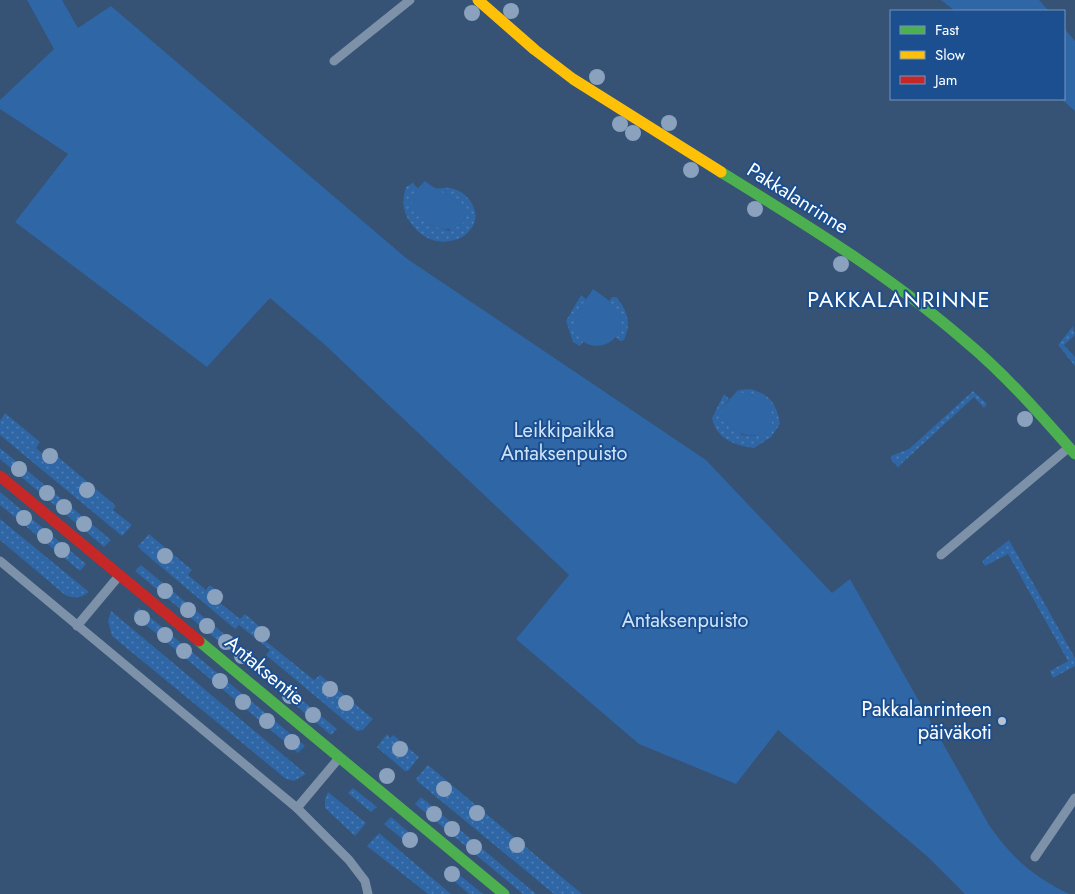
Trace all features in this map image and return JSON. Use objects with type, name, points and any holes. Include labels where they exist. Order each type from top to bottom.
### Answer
[{"type":"street","name":"Pakkalanrinne","points":[[478,0],[535,50],[573,78],[845,250],[900,288],[965,340],[1022,394],[1072,450]]},
{"type":"street","name":"Antaksentie","points":[[0,476],[504,894]]},
{"type":"lane","points":[[334,61],[410,0]]},
{"type":"lane","points":[[941,555],[1072,450]]},
{"type":"lane","points":[[0,561],[297,808],[349,860],[365,881],[368,894]]},
{"type":"lane","points":[[77,626],[120,574]]},
{"type":"lane","points":[[297,808],[340,757]]},
{"type":"lane","points":[[1035,857],[1075,798]]},
{"type":"green space","name":"Antaksenpuisto","points":[[27,0],[62,0],[78,28],[111,6],[406,258],[706,460],[832,593],[850,579],[989,825],[1006,847],[1024,865],[1069,894],[965,894],[928,857],[778,730],[736,784],[639,744],[516,639],[569,575],[324,344],[270,298],[207,367],[15,222],[68,154],[0,109],[0,100],[54,49]]},
{"type":"green space","points":[[941,0],[1039,0],[1048,10],[954,10]]},
{"type":"green space","points":[[1065,29],[1075,41],[1075,111],[1062,100],[1065,100]]},
{"type":"green space","points":[[425,181],[458,202],[465,212],[465,220],[460,226],[451,229],[440,228],[429,224],[419,214],[411,200],[417,189]]},
{"type":"green space","points":[[413,183],[417,188],[429,224],[450,231],[449,197],[436,189],[451,188],[465,195],[474,207],[475,219],[471,229],[463,236],[451,241],[439,241],[426,237],[414,227],[405,213],[404,198],[406,187]]},
{"type":"green space","points":[[593,289],[614,305],[621,324],[618,334],[611,341],[593,346],[584,342],[578,333],[576,320],[580,308]]},
{"type":"green space","points":[[581,295],[586,299],[577,320],[578,330],[584,341],[580,346],[573,342],[566,321]]},
{"type":"green space","points":[[612,297],[616,297],[620,302],[627,317],[628,328],[624,340],[620,341],[616,337],[619,318],[609,301]]},
{"type":"green space","points":[[1073,326],[1075,335],[1064,345],[1075,357],[1075,366],[1058,345]]},
{"type":"green space","points":[[750,389],[763,394],[771,401],[777,411],[780,424],[771,437],[754,448],[727,440],[718,431],[712,418],[724,394],[729,399],[721,409],[742,435],[754,436],[765,432],[753,396],[745,396],[738,390]]},
{"type":"green space","points":[[738,390],[762,399],[768,404],[772,415],[771,425],[766,432],[759,435],[739,433],[724,419],[721,409]]},
{"type":"green space","points":[[973,391],[987,404],[984,408],[974,397],[898,467],[891,460],[891,456],[909,449]]},
{"type":"green space","points":[[5,413],[40,442],[36,448],[52,462],[57,456],[116,506],[113,510],[132,525],[122,536],[0,435],[0,421]]},
{"type":"green space","points":[[0,448],[111,540],[104,547],[0,459]]},
{"type":"green space","points":[[0,492],[86,564],[80,571],[0,505]]},
{"type":"green space","points":[[0,519],[89,592],[84,596],[78,597],[65,595],[0,540]]},
{"type":"green space","points":[[149,534],[192,570],[188,575],[206,590],[210,585],[224,596],[219,602],[240,619],[245,614],[267,633],[263,639],[314,680],[320,675],[373,719],[363,730],[357,731],[266,655],[270,650],[239,625],[235,629],[141,550],[138,546]]},
{"type":"green space","points":[[1009,540],[1075,658],[1075,666],[1053,678],[1050,671],[1068,661],[1008,554],[985,566],[982,561]]},
{"type":"green space","points":[[141,565],[253,658],[247,665],[135,571]]},
{"type":"green space","points":[[139,608],[305,746],[298,753],[133,614]]},
{"type":"green space","points":[[111,611],[306,774],[294,781],[286,779],[112,636],[108,621]]},
{"type":"green space","points":[[286,687],[337,729],[331,735],[281,693]]},
{"type":"green space","points":[[387,734],[390,738],[393,735],[419,757],[408,771],[405,771],[377,747]]},
{"type":"green space","points":[[428,765],[582,894],[554,894],[417,781],[416,779]]},
{"type":"green space","points":[[353,788],[377,807],[371,812],[348,793]]},
{"type":"green space","points":[[328,792],[366,823],[355,836],[325,808],[325,799]]},
{"type":"green space","points":[[421,797],[536,894],[523,894],[415,804]]},
{"type":"green space","points":[[391,817],[418,840],[412,847],[384,824]]},
{"type":"green space","points":[[379,833],[451,894],[428,894],[367,846]]},
{"type":"green space","points":[[451,868],[483,894],[469,894],[446,874]]},
{"type":"traffic: fast","points":[[721,172],[846,251],[935,316],[1008,380],[1075,454]]},
{"type":"traffic: fast","points":[[199,641],[504,894]]},
{"type":"traffic: slow","points":[[478,0],[535,50],[573,79],[721,172]]},
{"type":"traffic: jam","points":[[0,476],[199,641]]},
{"type":"place","name":"Pakkalanrinteen päiväkoti","points":[[1002,721]]},
{"type":"district","name":"PAKKALANRINNE","points":[[899,299]]},
{"type":"park label","name":"Leikkipaikka Antaksenpuisto","points":[[564,442]]}]
